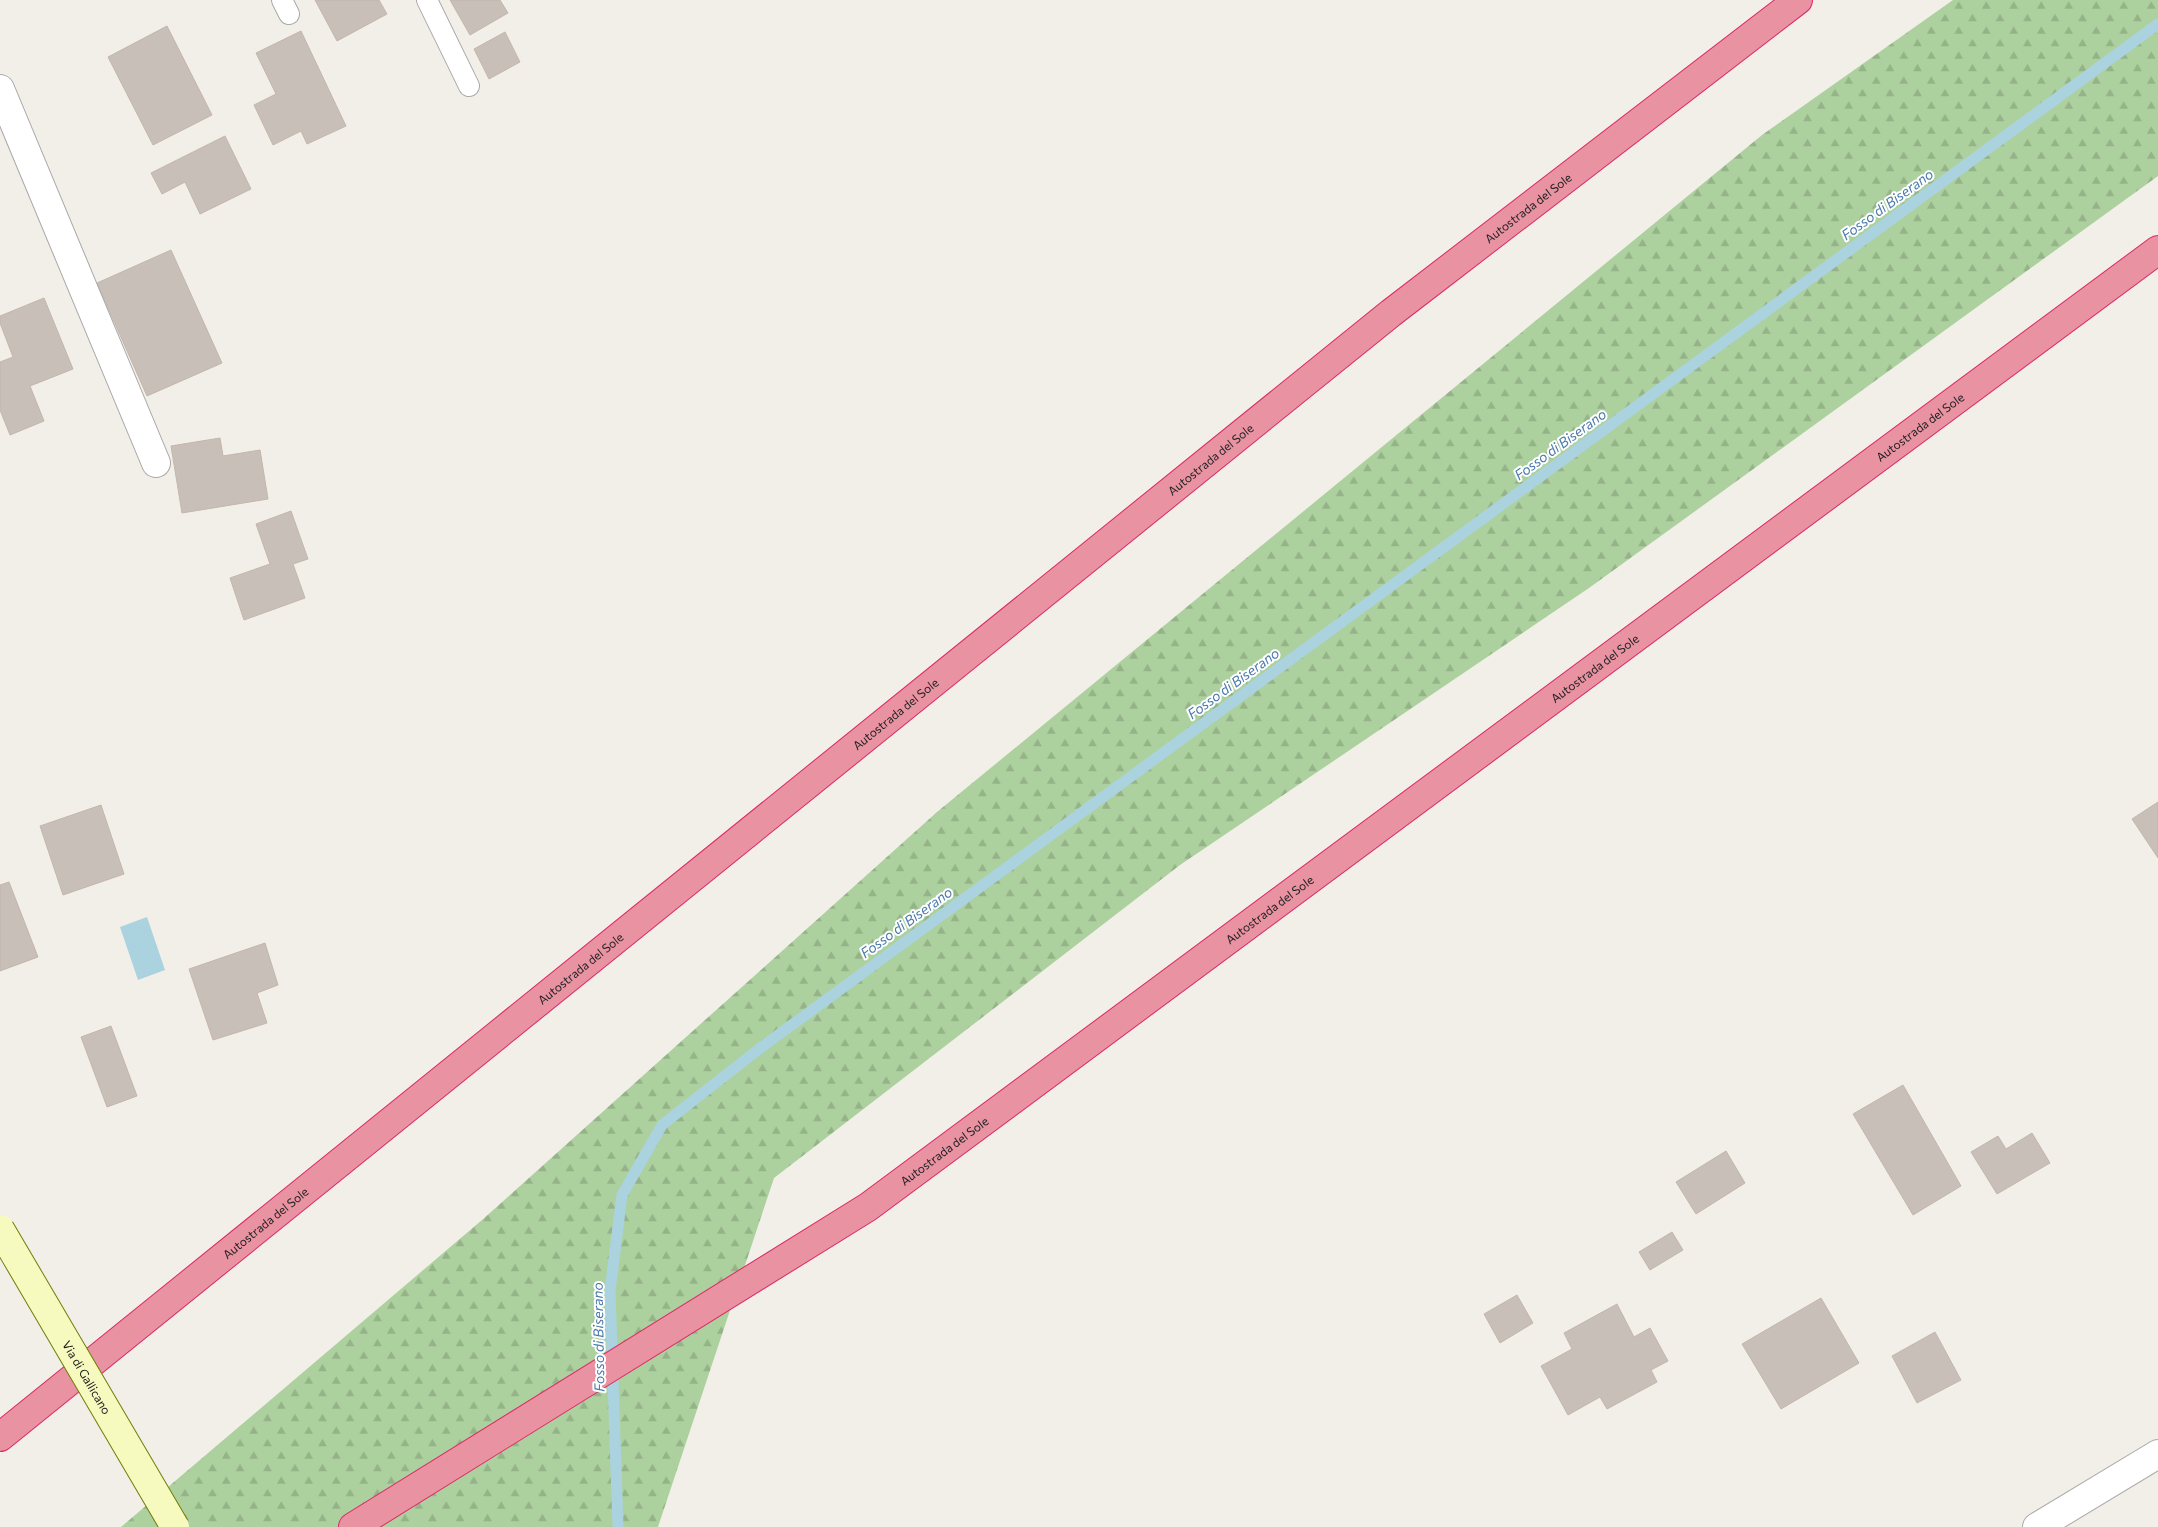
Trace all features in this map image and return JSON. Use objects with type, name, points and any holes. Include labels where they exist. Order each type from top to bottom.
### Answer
[{"type":"highway","name":"Autostrada del Sole","points":[[0,1437],[1391,313],[1798,0]]},
{"type":"highway","name":"Autostrada del Sole","points":[[353,1527],[868,1207],[2158,250]]},
{"type":"street","points":[[0,89],[156,463]]},
{"type":"street","name":"Via di Gallicano","points":[[0,1229],[175,1527]]},
{"type":"street","points":[[2037,1527],[2158,1454]]},
{"type":"lane","points":[[427,0],[469,86]]},
{"type":"green space","points":[[1953,0],[2158,0],[2158,176],[1589,588],[1180,865],[774,1178],[658,1527],[121,1527],[482,1220],[937,812],[1762,135]]},
{"type":"water","points":[[147,917],[165,970],[138,980],[120,927]]},
{"type":"building","points":[[315,0],[379,0],[387,14],[337,41]]},
{"type":"building","points":[[450,0],[500,0],[508,13],[470,35]]},
{"type":"building","points":[[167,26],[212,115],[153,145],[108,57]]},
{"type":"building","points":[[301,31],[346,126],[307,144],[301,131],[273,145],[254,105],[276,94],[256,53]]},
{"type":"building","points":[[505,32],[520,62],[489,79],[474,49]]},
{"type":"building","points":[[225,136],[251,189],[200,214],[185,182],[162,194],[151,173]]},
{"type":"building","points":[[171,250],[222,363],[147,396],[97,283]]},
{"type":"building","points":[[44,298],[73,369],[30,386],[44,421],[10,435],[0,410],[0,362],[13,357],[0,323],[0,316]]},
{"type":"building","points":[[220,438],[223,456],[260,450],[268,499],[182,513],[171,446]]},
{"type":"building","points":[[291,511],[308,559],[293,564],[305,598],[244,620],[230,578],[270,564],[256,524]]},
{"type":"building","points":[[2158,802],[2158,858],[2132,819]]},
{"type":"building","points":[[101,805],[124,874],[63,895],[40,826]]},
{"type":"building","points":[[9,882],[38,957],[0,971],[0,885]]},
{"type":"building","points":[[265,943],[278,985],[257,993],[267,1023],[213,1040],[189,969]]},
{"type":"building","points":[[111,1026],[137,1096],[107,1107],[81,1037]]},
{"type":"building","points":[[1903,1085],[1961,1186],[1913,1215],[1853,1114]]},
{"type":"building","points":[[2032,1133],[2050,1163],[1997,1194],[1971,1152],[1998,1136],[2006,1149]]},
{"type":"building","points":[[1726,1151],[1745,1183],[1696,1214],[1676,1182]]},
{"type":"building","points":[[1672,1232],[1683,1250],[1650,1270],[1639,1252]]},
{"type":"building","points":[[1517,1295],[1533,1323],[1500,1343],[1484,1314]]},
{"type":"building","points":[[1821,1298],[1859,1363],[1781,1409],[1742,1344]]},
{"type":"building","points":[[1617,1304],[1634,1337],[1650,1328],[1668,1361],[1651,1370],[1657,1382],[1607,1409],[1600,1397],[1568,1415],[1541,1366],[1572,1349],[1564,1333]]},
{"type":"building","points":[[1935,1332],[1961,1380],[1917,1403],[1892,1356]]},
{"type":"waterway","name":"Fosso di Biserano","points":[[618,1527],[610,1291],[622,1195],[662,1125],[759,1049],[2158,24]]}]
